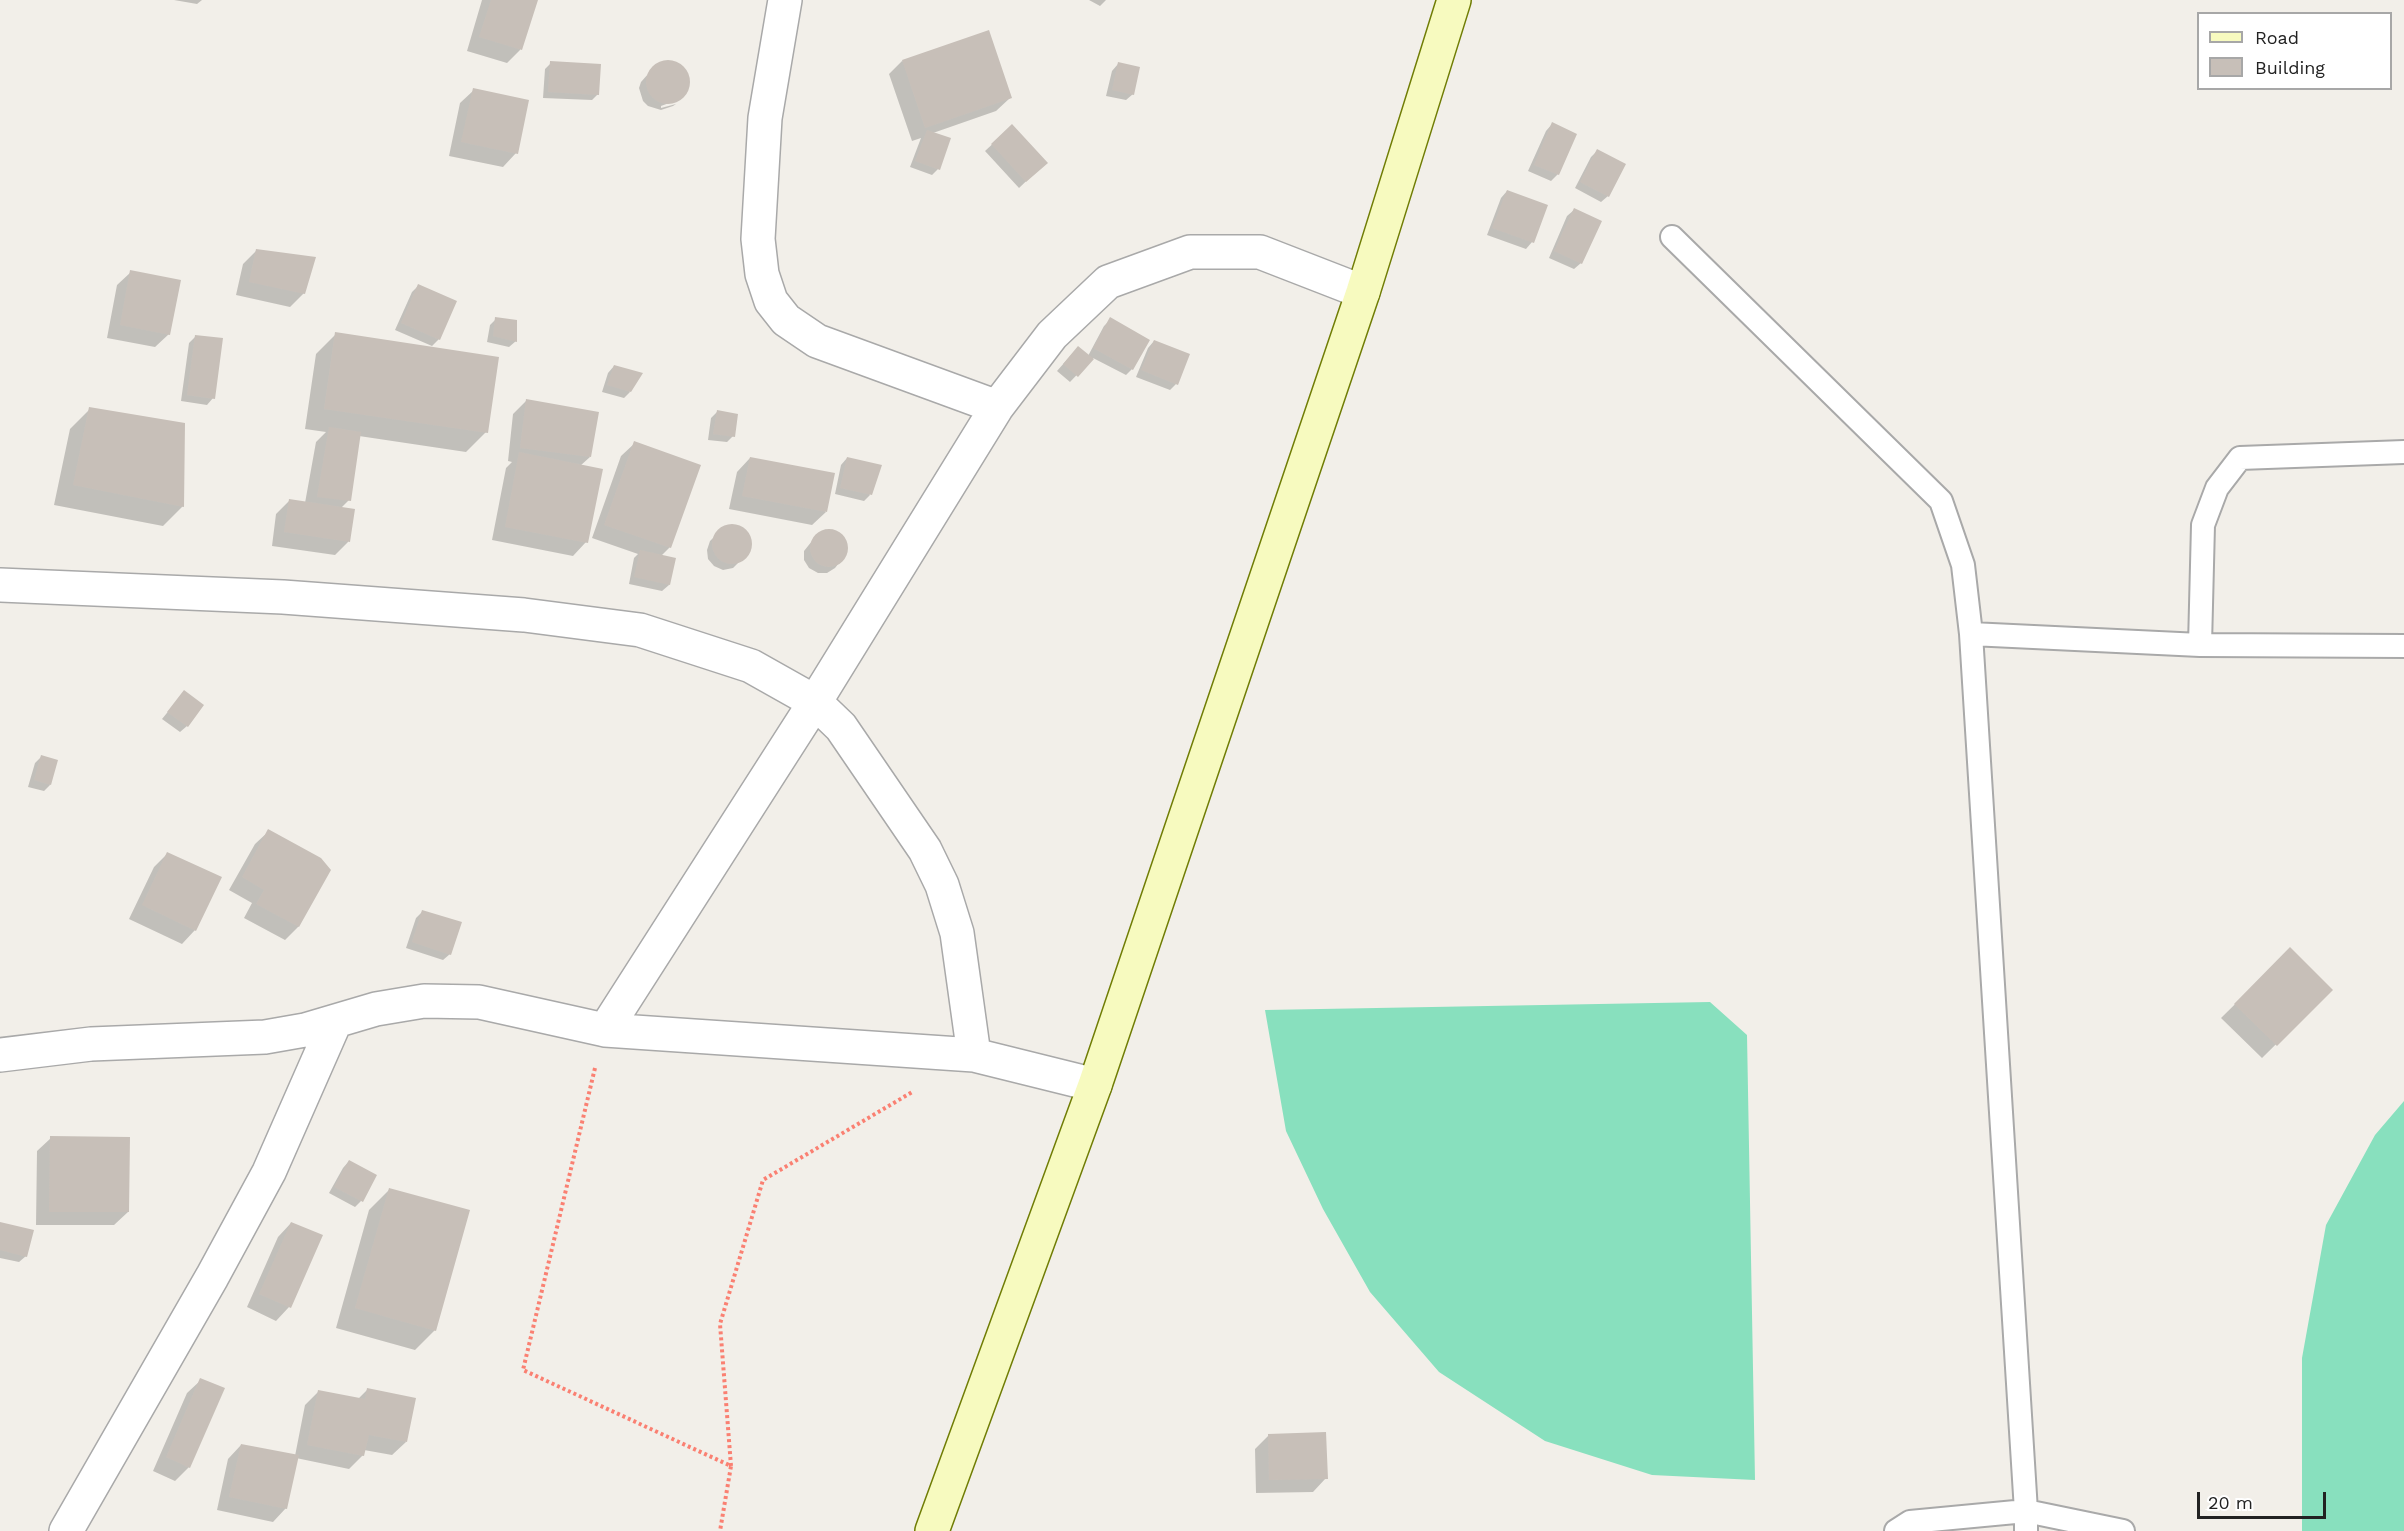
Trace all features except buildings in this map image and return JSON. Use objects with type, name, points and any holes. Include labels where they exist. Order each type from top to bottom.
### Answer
[{"type":"street","points":[[785,0],[765,118],[758,239],[762,274],[771,301],[786,320],[817,341],[996,407]]},
{"type":"street","points":[[932,1531],[1095,1085],[1363,292],[1454,0]]},
{"type":"street","points":[[605,1030],[815,702],[996,407],[1052,335],[1108,282],[1190,252],[1260,252],[1363,292]]},
{"type":"street","points":[[0,585],[283,597],[524,615],[640,630],[751,666],[815,702],[842,728],[925,850],[942,885],[957,933],[974,1055]]},
{"type":"street","points":[[0,1055],[91,1044],[265,1037],[335,1022],[376,1009],[424,1001],[479,1002],[605,1030],[974,1055],[1095,1085]]},
{"type":"street","points":[[66,1531],[212,1277],[269,1172],[335,1022]]},
{"type":"lane","points":[[1672,237],[1941,501],[1963,565],[1971,634],[2026,1521]]},
{"type":"lane","points":[[2200,645],[2203,525],[2217,488],[2240,458],[2404,452]]},
{"type":"lane","points":[[1971,634],[2200,645],[2404,646]]},
{"type":"lane","points":[[1896,1531],[1910,1522],[2026,1521],[2123,1531]]},
{"type":"path","points":[[605,1030],[523,1370],[731,1466]]},
{"type":"path","points":[[720,1531],[731,1466],[720,1324],[763,1180],[923,1085]]},
{"type":"green space","points":[[1710,1002],[1747,1035],[1755,1480],[1652,1475],[1545,1441],[1439,1372],[1370,1292],[1323,1209],[1286,1131],[1265,1010]]},
{"type":"green space","points":[[2404,1101],[2404,1531],[2302,1531],[2302,1358],[2326,1225],[2375,1135]]}]
